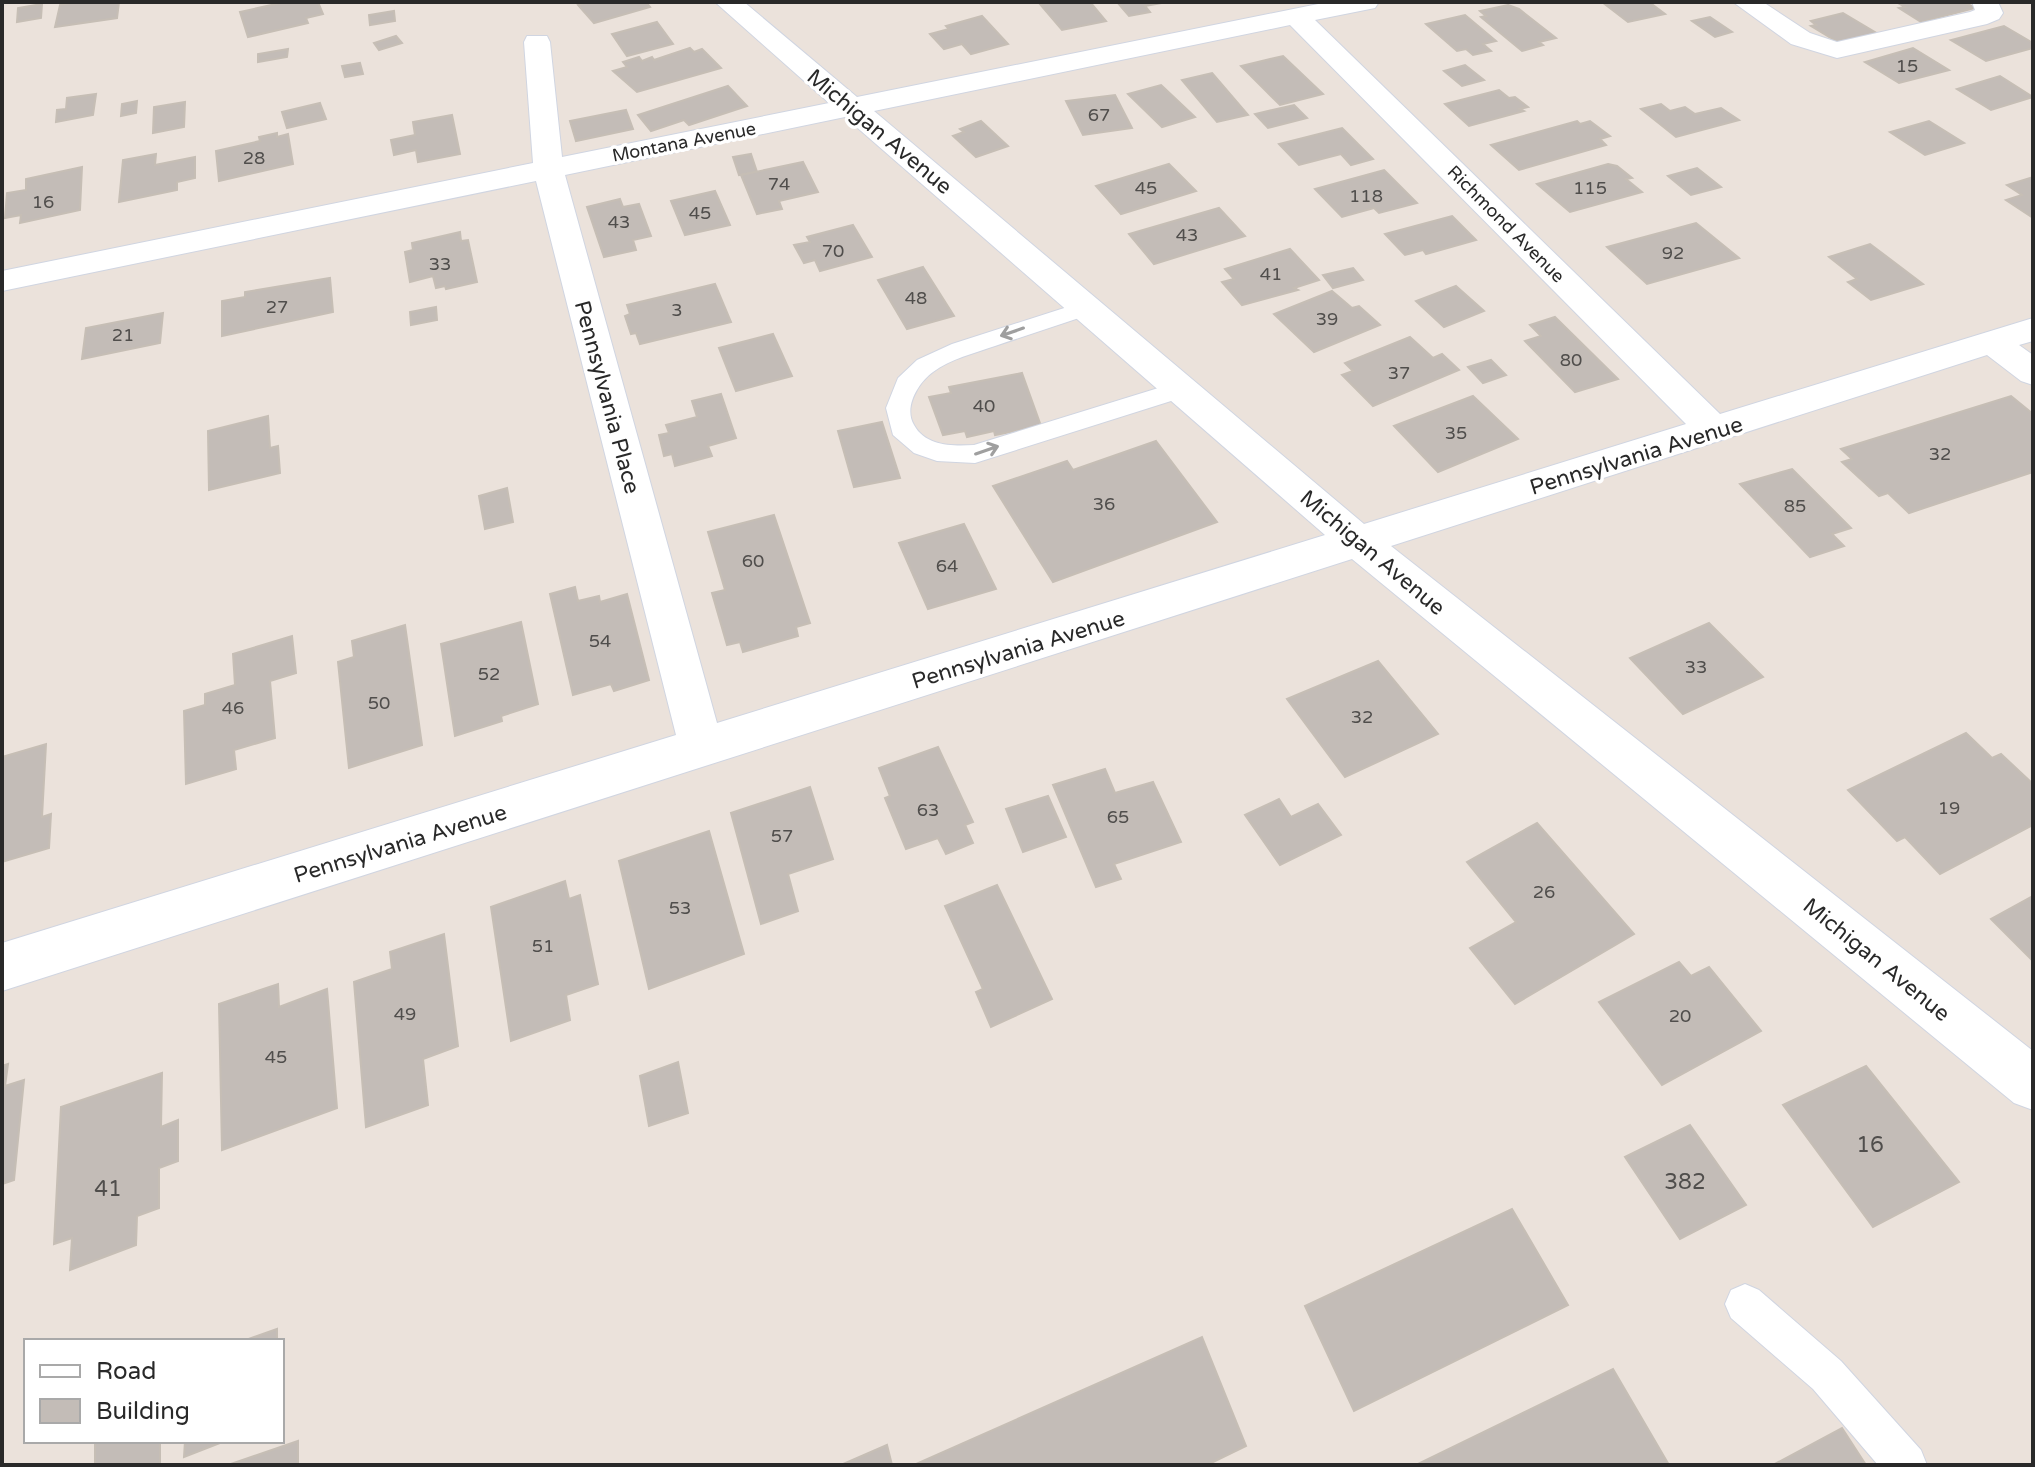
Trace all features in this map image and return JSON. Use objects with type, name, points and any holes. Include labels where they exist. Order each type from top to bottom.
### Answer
[{"type":"street","name":"Michigan Avenue","points":[[728,2],[1359,542],[2033,1084]]},
{"type":"street","name":"Montana Avenue","points":[[2,281],[1366,2]]},
{"type":"street","points":[[1746,2],[1817,49],[1837,50],[1978,18],[1990,13],[1985,2]]},
{"type":"street","name":"Richmond Avenue","points":[[1297,17],[1715,431]]},
{"type":"street","name":"Pennsylvania Place","points":[[537,42],[548,169],[702,749]]},
{"type":"street","name":"Pennsylvania Avenue","points":[[2,967],[2033,329]]},
{"type":"street","points":[[1992,342],[2033,373]]},
{"type":"lane","points":[[1086,308],[960,350],[925,366],[907,384],[898,408],[902,429],[923,447],[946,455],[975,454],[1181,389]]},
{"type":"lane","points":[[1745,1304],[1827,1375],[1906,1465]]},
{"type":"building","points":[[119,2],[117,18],[55,27],[60,5]]},
{"type":"building","points":[[285,2],[318,2],[323,14],[306,18],[308,23],[248,37],[240,12]]},
{"type":"building","points":[[587,2],[646,2],[650,7],[594,23],[578,5]]},
{"type":"building","points":[[1090,2],[1106,21],[1062,30],[1039,3]]},
{"type":"building","points":[[1117,2],[1167,2],[1145,6],[1150,12],[1129,16]]},
{"type":"building","points":[[1602,2],[1649,2],[1665,14],[1628,22]]},
{"type":"building","points":[[1896,2],[1964,2],[1975,8],[1921,22],[1899,8],[1905,7]]},
{"type":"building","points":[[42,4],[41,18],[17,22],[18,8]]},
{"type":"building","points":[[1508,5],[1519,9],[1556,38],[1522,51],[1481,17],[1486,16],[1480,11]]},
{"type":"building","points":[[394,11],[395,21],[370,25],[369,15]]},
{"type":"building","points":[[1843,13],[1878,34],[1846,43],[1836,41],[1811,26],[1816,25],[1811,21]]},
{"type":"building","points":[[1465,15],[1496,41],[1483,44],[1491,51],[1473,55],[1466,49],[1457,51],[1426,24]]},
{"type":"building","points":[[982,16],[1008,44],[971,54],[962,44],[944,49],[930,34],[949,29],[946,26]]},
{"type":"building","points":[[1710,17],[1732,32],[1715,37],[1692,21]]},
{"type":"building","points":[[657,22],[673,44],[627,56],[612,34]]},
{"type":"building","points":[[2004,26],[2033,43],[2033,48],[1986,61],[1951,40]]},
{"type":"building","points":[[396,36],[402,43],[379,50],[374,43]]},
{"type":"building","points":[[690,48],[694,52],[702,49],[721,68],[637,92],[613,71],[627,67],[623,62],[639,57],[642,61],[652,57],[654,60]]},
{"type":"building","points":[[1913,48],[1949,70],[1899,83],[1865,62]]},
{"type":"building","points":[[288,49],[287,57],[258,62],[258,54]]},
{"type":"building","points":[[1283,56],[1323,94],[1280,105],[1241,66]]},
{"type":"building","points":[[360,63],[363,74],[345,77],[342,66]]},
{"type":"building","points":[[1465,65],[1484,80],[1462,86],[1444,71]]},
{"type":"building","points":[[1212,73],[1248,115],[1217,122],[1182,80]]},
{"type":"building","points":[[2000,76],[2033,97],[1991,110],[1957,89]]},
{"type":"building","points":[[1161,85],[1195,117],[1162,127],[1128,94]]},
{"type":"building","points":[[728,86],[747,106],[689,125],[684,120],[651,131],[638,115]]},
{"type":"building","points":[[1499,90],[1528,107],[1520,109],[1524,111],[1469,126],[1445,104]]},
{"type":"building","points":[[96,94],[93,115],[56,122],[57,110],[66,109],[67,98]]},
{"type":"building","points":[[1115,95],[1132,128],[1083,135],[1066,101]]},
{"type":"building","points":[[137,101],[136,113],[121,116],[122,104]]},
{"type":"building","points":[[185,102],[184,127],[153,133],[154,107]]},
{"type":"building","points":[[320,103],[326,119],[287,128],[282,112]]},
{"type":"building","points":[[1661,104],[1670,111],[1685,107],[1695,114],[1721,108],[1739,120],[1676,137],[1641,109]]},
{"type":"building","points":[[1294,105],[1307,118],[1268,128],[1255,114]]},
{"type":"building","points":[[626,110],[633,129],[576,141],[570,121]]},
{"type":"building","points":[[452,115],[460,154],[418,162],[416,150],[394,155],[391,140],[415,135],[413,122]]},
{"type":"building","points":[[981,121],[1008,146],[976,157],[953,136],[964,132],[960,129]]},
{"type":"building","points":[[1577,121],[1580,124],[1590,121],[1610,136],[1600,139],[1606,145],[1519,170],[1491,145]]},
{"type":"building","points":[[1929,121],[1964,143],[1925,155],[1890,132]]},
{"type":"building","points":[[1342,128],[1373,159],[1351,165],[1341,154],[1299,165],[1279,144]]},
{"type":"building","points":[[277,133],[277,137],[288,134],[293,164],[219,181],[216,151],[260,141],[259,137]]},
{"type":"building","points":[[156,154],[155,165],[195,157],[195,178],[177,182],[177,190],[119,202],[123,160]]},
{"type":"building","points":[[751,154],[757,172],[739,175],[733,157]]},
{"type":"building","points":[[803,162],[818,192],[779,201],[782,209],[757,214],[741,175]]},
{"type":"building","points":[[1169,164],[1196,191],[1121,214],[1096,186]]},
{"type":"building","points":[[1608,164],[1617,166],[1632,178],[1626,179],[1642,192],[1570,212],[1537,184]]},
{"type":"building","points":[[82,167],[80,210],[20,223],[21,215],[5,218],[7,193],[26,190],[26,179]]},
{"type":"building","points":[[1697,168],[1721,187],[1691,195],[1668,176]]},
{"type":"building","points":[[1384,170],[1417,203],[1379,213],[1374,208],[1342,217],[1315,189]]},
{"type":"building","points":[[2033,177],[2033,218],[2006,200],[2022,195],[2007,185]]},
{"type":"building","points":[[715,191],[730,225],[685,235],[671,201]]},
{"type":"building","points":[[620,199],[623,207],[639,204],[651,236],[633,240],[636,250],[604,257],[587,207]]},
{"type":"building","points":[[1219,208],[1245,236],[1154,264],[1129,234]]},
{"type":"building","points":[[1452,216],[1476,240],[1426,254],[1423,250],[1405,255],[1385,234]]},
{"type":"building","points":[[1696,223],[1739,258],[1647,284],[1607,247]]},
{"type":"building","points":[[853,225],[872,257],[820,271],[815,260],[804,263],[794,245],[810,242],[807,237]]},
{"type":"building","points":[[460,232],[461,241],[468,240],[477,282],[446,289],[445,286],[436,288],[433,276],[410,282],[405,252],[413,250],[412,243]]},
{"type":"building","points":[[1870,244],[1923,284],[1871,300],[1848,282],[1857,279],[1829,257]]},
{"type":"building","points":[[1290,249],[1319,280],[1294,288],[1298,290],[1242,305],[1222,282],[1234,279],[1225,269]]},
{"type":"building","points":[[923,267],[954,316],[907,329],[878,280]]},
{"type":"building","points":[[1353,268],[1363,280],[1333,288],[1323,275]]},
{"type":"building","points":[[330,278],[333,312],[222,336],[222,301],[245,297],[245,292]]},
{"type":"building","points":[[715,284],[731,322],[640,344],[636,333],[631,334],[625,316],[630,314],[627,305]]},
{"type":"building","points":[[1456,286],[1484,311],[1444,327],[1416,301]]},
{"type":"building","points":[[1332,291],[1352,308],[1359,306],[1380,325],[1314,352],[1274,314]]},
{"type":"building","points":[[436,307],[437,320],[411,325],[410,312]]},
{"type":"building","points":[[163,313],[160,343],[82,359],[86,328]]},
{"type":"building","points":[[1555,317],[1618,379],[1575,392],[1525,341],[1541,336],[1530,325]]},
{"type":"building","points":[[773,334],[792,376],[736,391],[719,348]]},
{"type":"building","points":[[1410,337],[1433,358],[1442,354],[1459,370],[1373,406],[1342,375],[1353,371],[1345,363]]},
{"type":"building","points":[[1491,360],[1506,375],[1483,383],[1468,367]]},
{"type":"building","points":[[1022,373],[1041,426],[995,435],[994,431],[967,437],[965,431],[943,435],[929,397],[951,393],[949,387]]},
{"type":"building","points":[[721,394],[736,438],[708,446],[712,456],[675,466],[672,454],[664,456],[659,435],[669,433],[666,425],[697,417],[692,401]]},
{"type":"building","points":[[1473,396],[1518,439],[1438,472],[1394,426]]},
{"type":"building","points":[[2011,396],[2033,414],[2033,472],[1909,513],[1888,493],[1879,496],[1842,462],[1852,459],[1841,449]]},
{"type":"building","points":[[268,416],[270,448],[278,446],[280,473],[209,490],[208,431]]},
{"type":"building","points":[[882,422],[900,478],[854,487],[838,431]]},
{"type":"building","points":[[1156,441],[1217,522],[1053,582],[993,486],[1067,461],[1073,470]]},
{"type":"building","points":[[1792,469],[1851,528],[1832,534],[1844,546],[1810,557],[1740,484]]},
{"type":"building","points":[[507,488],[513,522],[485,529],[479,496]]},
{"type":"building","points":[[774,515],[810,623],[796,627],[798,636],[743,652],[740,642],[727,645],[712,593],[725,590],[708,532]]},
{"type":"building","points":[[964,524],[996,589],[928,609],[899,543]]},
{"type":"building","points":[[575,587],[578,601],[599,596],[600,602],[627,594],[649,680],[614,691],[611,684],[573,695],[550,594]]},
{"type":"building","points":[[521,622],[538,704],[501,716],[502,721],[455,736],[441,644]]},
{"type":"building","points":[[1709,623],[1763,677],[1683,714],[1630,658]]},
{"type":"building","points":[[405,625],[422,745],[349,768],[338,662],[354,657],[352,641]]},
{"type":"building","points":[[292,636],[296,673],[270,681],[275,738],[234,750],[236,769],[186,784],[184,711],[205,705],[205,694],[235,685],[233,654]]},
{"type":"building","points":[[1378,661],[1438,734],[1345,777],[1287,699]]},
{"type":"building","points":[[1966,733],[1992,758],[2001,754],[2033,784],[2033,825],[1940,874],[1905,837],[1897,841],[1848,790]]},
{"type":"building","points":[[46,744],[42,817],[51,814],[49,848],[2,862],[2,757]]},
{"type":"building","points":[[938,747],[973,822],[965,825],[973,843],[946,854],[938,838],[906,849],[885,798],[890,796],[879,768]]},
{"type":"building","points":[[1105,769],[1115,793],[1153,782],[1181,842],[1114,864],[1121,879],[1096,887],[1053,785]]},
{"type":"building","points":[[810,787],[833,859],[788,874],[798,911],[761,924],[731,813]]},
{"type":"building","points":[[1048,796],[1066,837],[1023,852],[1006,809]]},
{"type":"building","points":[[1279,799],[1291,817],[1318,804],[1341,835],[1280,865],[1245,815]]},
{"type":"building","points":[[1537,823],[1634,934],[1515,1004],[1470,948],[1516,922],[1467,862]]},
{"type":"building","points":[[709,831],[744,954],[649,989],[619,861]]},
{"type":"building","points":[[565,881],[569,899],[580,895],[598,984],[566,995],[570,1020],[511,1041],[491,907]]},
{"type":"building","points":[[997,885],[1052,999],[991,1027],[976,992],[983,989],[945,906]]},
{"type":"building","points":[[2033,896],[2033,961],[1991,919]]},
{"type":"building","points":[[444,934],[458,1046],[423,1059],[428,1105],[366,1127],[354,982],[392,969],[390,952]]},
{"type":"building","points":[[1679,962],[1691,976],[1709,967],[1761,1031],[1662,1085],[1599,1002]]},
{"type":"building","points":[[278,984],[279,1007],[327,989],[337,1108],[222,1150],[219,1004]]},
{"type":"building","points":[[678,1062],[688,1113],[649,1126],[640,1076]]},
{"type":"building","points":[[8,1064],[5,1086],[24,1080],[14,1180],[2,1184],[2,1066]]},
{"type":"building","points":[[1866,1066],[1959,1182],[1873,1227],[1783,1105]]},
{"type":"building","points":[[162,1073],[161,1127],[178,1120],[178,1161],[159,1168],[159,1208],[137,1216],[136,1245],[70,1270],[72,1238],[54,1244],[61,1107]]},
{"type":"building","points":[[1690,1125],[1746,1205],[1680,1239],[1625,1157]]},
{"type":"building","points":[[1512,1209],[1568,1305],[1354,1411],[1305,1306]]},
{"type":"building","points":[[277,1329],[277,1339],[249,1339]]},
{"type":"building","points":[[1202,1337],[1246,1446],[1207,1465],[914,1465]]},
{"type":"building","points":[[1613,1369],[1669,1465],[1416,1465]]},
{"type":"building","points":[[1842,1428],[1866,1465],[1773,1465]]},
{"type":"building","points":[[298,1441],[298,1465],[228,1465]]},
{"type":"building","points":[[95,1443],[160,1443],[160,1465],[95,1465]]},
{"type":"building","points":[[185,1443],[220,1443],[184,1457]]},
{"type":"building","points":[[887,1445],[892,1465],[841,1465]]}]
